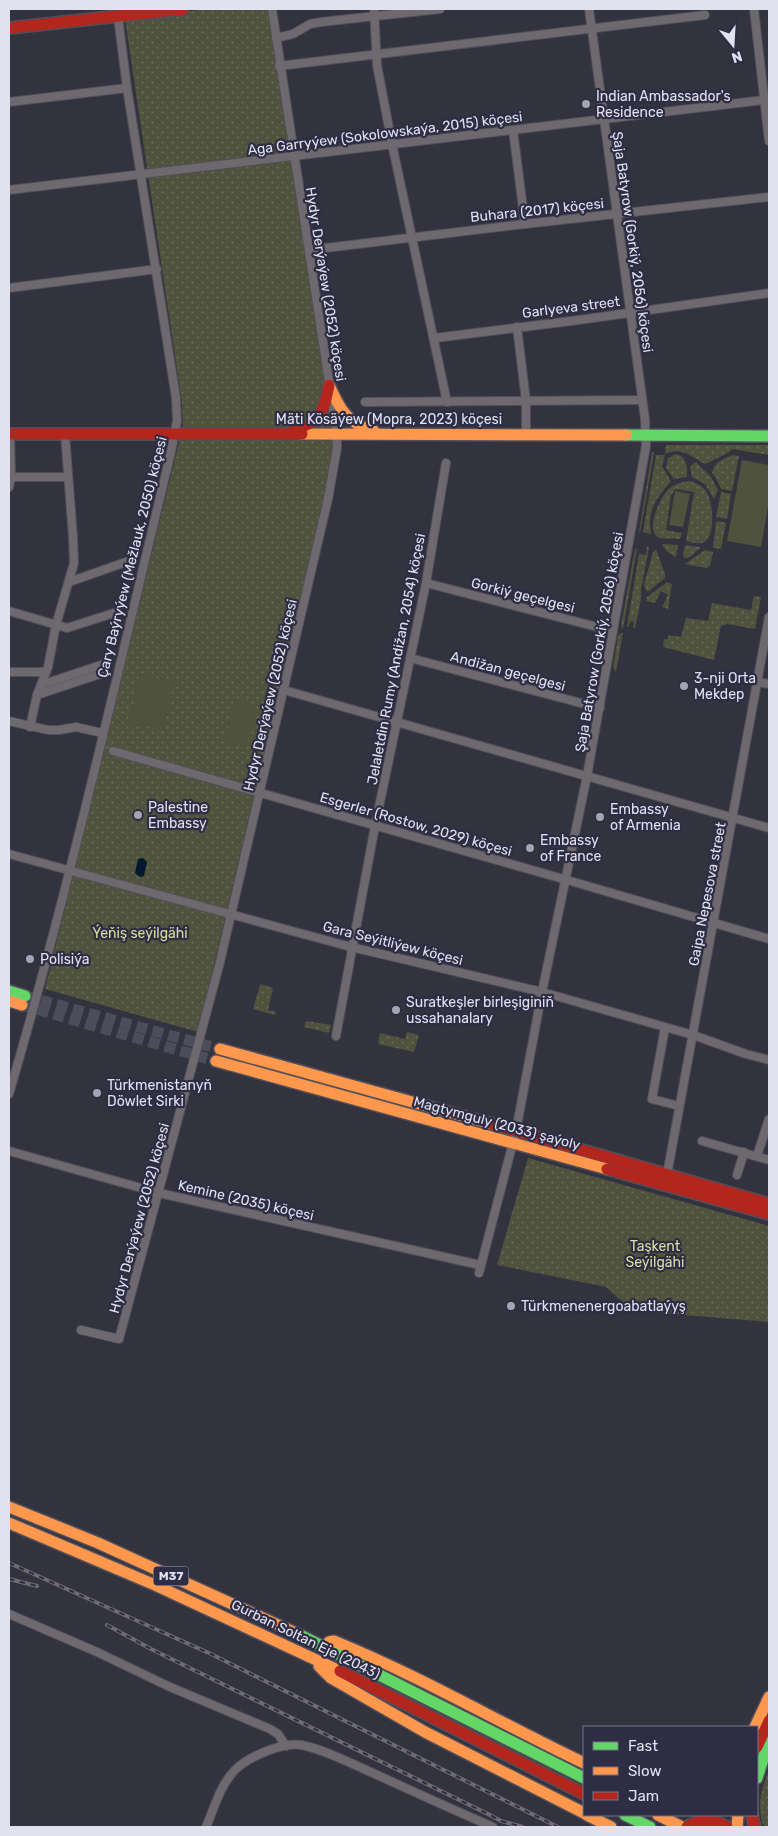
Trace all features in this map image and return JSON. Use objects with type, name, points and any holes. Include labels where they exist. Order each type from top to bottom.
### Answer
[{"type":"main road","points":[[9,28],[183,9]]},
{"type":"main road","points":[[272,434],[306,427],[316,421],[325,408],[329,385]]},
{"type":"main road","points":[[329,385],[341,411],[354,423],[366,429],[393,435]]},
{"type":"main road","name":"Mäti Kösäýew (Mopra, 2023) köçesi","points":[[10,434],[769,436]]},
{"type":"main road","points":[[9,991],[24,1001],[9,1001]]},
{"type":"main road","name":"Magtymguly (2033) şaýoly","points":[[220,1049],[516,1130],[769,1204]]},
{"type":"main road","name":"Magtymguly (2033) şaýoly","points":[[216,1061],[769,1214]]},
{"type":"main road","name":"Gurban Soltan Eje (2043)","points":[[9,1507],[98,1543],[318,1643],[583,1777]]},
{"type":"main road","name":"Gurban Soltan Eje (2043)","points":[[9,1522],[151,1581],[324,1663],[583,1793]]},
{"type":"main road","points":[[318,1643],[334,1641],[385,1662],[531,1738],[583,1763]]},
{"type":"main road","points":[[307,1655],[331,1678],[370,1701],[425,1732],[583,1812]]},
{"type":"main road","points":[[758,1742],[769,1697]]},
{"type":"main road","points":[[758,1775],[765,1753],[762,1724]]},
{"type":"main road","points":[[590,1816],[611,1827]]},
{"type":"main road","points":[[627,1816],[650,1827]]},
{"type":"main road","points":[[661,1816],[687,1826],[701,1820],[723,1825]]},
{"type":"main road","points":[[687,1826],[700,1816]]},
{"type":"main road","points":[[703,1816],[723,1825]]},
{"type":"street","name":"Hydyr Derýaýew (2052) köçesi","points":[[82,1330],[118,1339],[202,1033],[284,690],[338,448],[309,250],[279,66],[272,9]]},
{"type":"street","points":[[276,38],[293,34],[310,24],[374,12],[440,9]]},
{"type":"street","name":"Şaja Batyrow (Gorkiý, 2056) köçesi","points":[[479,1269],[514,1142],[542,992],[588,776],[640,482],[646,435],[589,9]]},
{"type":"street","points":[[754,9],[769,141]]},
{"type":"street","points":[[374,12],[377,65],[392,144],[448,402]]},
{"type":"street","points":[[279,66],[705,16]]},
{"type":"street","name":"Çary Baýryýew (Mežlauk, 2050) köçesi","points":[[9,1094],[12,1071],[40,987],[175,433],[176,398],[157,268],[127,88],[118,17]]},
{"type":"street","points":[[9,102],[127,88]]},
{"type":"street","name":"Aga Garryýew (Sokolowskaýa, 2015) köçesi","points":[[9,190],[764,100]]},
{"type":"street","points":[[513,130],[525,224]]},
{"type":"street","name":"Buhara (2017) köçesi","points":[[309,250],[412,236],[769,197]]},
{"type":"street","points":[[9,288],[157,268]]},
{"type":"street","name":"Garlyeva street","points":[[434,338],[769,293]]},
{"type":"street","points":[[517,327],[526,401],[526,435]]},
{"type":"street","points":[[364,402],[642,400]]},
{"type":"street","points":[[9,487],[10,434]]},
{"type":"street","points":[[30,727],[37,695],[46,672],[56,626],[74,563],[65,434]]},
{"type":"street","name":"Jelaletdin Rumy (Andižan, 2054) köçesi","points":[[336,1036],[375,826],[426,583],[446,463]]},
{"type":"street","points":[[10,477],[67,477]]},
{"type":"street","points":[[69,582],[126,562]]},
{"type":"street","name":"Gorkiý geçelgesi","points":[[426,583],[614,631]]},
{"type":"street","points":[[9,611],[67,628],[114,613]]},
{"type":"street","name":"Gaipa Nepesova street","points":[[667,1175],[734,817],[769,617]]},
{"type":"street","name":"Andižan geçelgesi","points":[[410,658],[600,708]]},
{"type":"street","points":[[37,695],[100,674],[100,665],[41,685]]},
{"type":"street","points":[[9,672],[46,672]]},
{"type":"street","points":[[758,682],[769,684]]},
{"type":"street","points":[[284,690],[769,828]]},
{"type":"street","points":[[9,721],[30,727],[55,730],[76,727],[102,733]]},
{"type":"street","name":"Esgerler (Rostow, 2029) köçesi","points":[[112,751],[769,939]]},
{"type":"street","name":"Gara Seýitliýew köçesi","points":[[9,854],[352,947],[542,992],[693,1035],[769,1060]]},
{"type":"street","points":[[665,1028],[652,1099],[679,1106]]},
{"type":"street","points":[[758,1156],[769,1120]]},
{"type":"street","points":[[702,1141],[769,1160]]},
{"type":"street","name":"Kemine (2035) köçesi","points":[[9,1151],[159,1193],[479,1269]]},
{"type":"street","points":[[736,1175],[744,1152]]},
{"type":"street","points":[[9,1614],[97,1652],[170,1687],[270,1729],[278,1734],[286,1746]]},
{"type":"street","points":[[206,1827],[224,1784],[235,1770],[258,1755],[286,1746],[300,1745],[348,1762],[493,1827]]},
{"type":"green space","name":"Ýeňiş seýilgähi","points":[[208,9],[269,9],[334,443],[323,504],[198,1032],[45,989],[183,426],[182,403],[125,19]]},
{"type":"green space","points":[[666,445],[769,445],[769,455],[732,449],[728,453],[705,464],[681,452],[676,451],[665,454]]},
{"type":"green space","points":[[652,452],[654,453],[640,533],[639,532]]},
{"type":"green space","points":[[676,454],[682,457],[686,463],[687,477],[674,479],[666,468],[668,458]]},
{"type":"green space","points":[[656,455],[665,455],[662,466],[671,481],[654,505],[650,518],[651,534],[643,532]]},
{"type":"green space","points":[[733,455],[739,456],[732,491],[721,489],[712,473],[713,469],[720,461]]},
{"type":"green space","points":[[742,460],[769,465],[769,501],[761,547],[727,541]]},
{"type":"green space","points":[[696,462],[711,477],[718,490],[714,499],[705,484],[692,477],[690,466]]},
{"type":"green space","points":[[688,481],[698,484],[706,491],[712,510],[710,534],[707,540],[702,543],[686,541],[694,492],[676,489],[671,495],[666,530],[682,533],[680,539],[660,538],[653,529],[655,513],[666,492],[674,485]]},
{"type":"green space","points":[[675,491],[690,494],[683,527],[669,525]]},
{"type":"green space","points":[[721,492],[731,494],[727,519],[716,517]]},
{"type":"green space","points":[[716,522],[726,523],[721,549],[713,548]]},
{"type":"green space","points":[[662,545],[678,545],[676,557],[664,548]]},
{"type":"green space","points":[[685,545],[700,548],[690,557],[684,558]]},
{"type":"green space","points":[[647,546],[649,548],[635,628],[633,628],[634,622],[630,621],[629,627],[627,627],[639,554],[646,555]]},
{"type":"green space","points":[[637,548],[623,629],[621,626],[635,549]]},
{"type":"green space","points":[[656,549],[665,578],[649,591],[646,591],[644,584],[653,552]]},
{"type":"green space","points":[[705,550],[713,552],[710,566],[706,568],[685,564]]},
{"type":"green space","points":[[667,582],[672,584],[668,609],[662,607],[668,595],[661,591],[655,603],[646,601],[647,597]]},
{"type":"green space","points":[[754,596],[761,597],[755,629],[727,624],[721,626],[714,660],[663,647],[664,639],[668,639],[668,635],[681,637],[686,618],[708,621],[712,603],[751,610]]},
{"type":"green space","points":[[620,633],[623,633],[616,672],[613,668]]},
{"type":"green space","points":[[140,674],[174,682],[163,730],[129,723]]},
{"type":"green space","points":[[234,700],[256,705],[248,747],[225,742]]},
{"type":"green space","points":[[260,984],[273,988],[268,1010],[276,1012],[275,1015],[253,1009]]},
{"type":"green space","points":[[306,1021],[331,1025],[329,1033],[304,1027]]},
{"type":"green space","points":[[407,1032],[419,1035],[414,1052],[378,1044],[380,1033],[405,1039]]},
{"type":"green space","name":"Taşkent Seýilgähi","points":[[528,1158],[769,1226],[769,1322],[633,1311],[606,1287],[497,1265]]},
{"type":"green space","points":[[769,1770],[769,1827],[764,1827],[760,1813],[760,1799]]},
{"type":"water","points":[[143,858],[147,862],[144,876],[140,877],[135,873],[138,859]]},
{"type":"tunnel","points":[[25,996],[220,1049]]},
{"type":"tunnel","points":[[22,1005],[216,1061]]},
{"type":"railway","points":[[9,1563],[211,1654],[558,1827]]},
{"type":"railway","points":[[9,1579],[37,1586]]},
{"type":"railway","points":[[107,1625],[151,1649],[501,1821],[523,1827]]},
{"type":"traffic: fast","points":[[626,435],[769,436]]},
{"type":"traffic: fast","points":[[9,991],[25,996]]},
{"type":"traffic: fast","points":[[298,1634],[583,1777]]},
{"type":"traffic: fast","points":[[758,1775],[765,1753],[765,1730]]},
{"type":"traffic: fast","points":[[627,1816],[650,1827]]},
{"type":"traffic: slow","points":[[329,385],[337,402],[351,420],[374,431]]},
{"type":"traffic: slow","points":[[302,434],[626,435]]},
{"type":"traffic: slow","points":[[9,1001],[22,1005]]},
{"type":"traffic: slow","points":[[220,1049],[492,1124]]},
{"type":"traffic: slow","points":[[216,1061],[607,1169]]},
{"type":"traffic: slow","points":[[9,1507],[98,1543],[298,1634]]},
{"type":"traffic: slow","points":[[9,1523],[155,1585],[340,1671]]},
{"type":"traffic: slow","points":[[329,1642],[334,1641],[398,1669],[583,1763]]},
{"type":"traffic: slow","points":[[319,1666],[331,1678],[425,1732],[583,1812]]},
{"type":"traffic: slow","points":[[755,1726],[769,1697]]},
{"type":"traffic: slow","points":[[589,1816],[611,1827]]},
{"type":"traffic: slow","points":[[660,1816],[682,1827]]},
{"type":"traffic: slow","points":[[737,1827],[738,1816]]},
{"type":"traffic: jam","points":[[9,28],[183,9]]},
{"type":"traffic: jam","points":[[294,430],[310,423],[320,414],[329,385]]},
{"type":"traffic: jam","points":[[9,434],[302,434]]},
{"type":"traffic: jam","points":[[492,1124],[769,1204]]},
{"type":"traffic: jam","points":[[607,1169],[769,1214]]},
{"type":"traffic: jam","points":[[340,1671],[583,1793]]},
{"type":"traffic: jam","points":[[758,1745],[769,1721]]},
{"type":"traffic: jam","points":[[752,1816],[755,1827]]},
{"type":"traffic: jam","points":[[687,1827],[707,1820],[727,1827]]},
{"type":"place","name":"Indian Ambassador's Residence","points":[[586,104]]},
{"type":"place","name":"3-nji Orta Mekdep","points":[[684,686]]},
{"type":"place","name":"Palestine Embassy","points":[[138,815]]},
{"type":"place","name":"Embassy of Armenia","points":[[600,817]]},
{"type":"place","name":"Embassy of France","points":[[530,848]]},
{"type":"place","name":"Polisiýa","points":[[30,959]]},
{"type":"place","name":"Suratkeşler birleşiginiň ussahanalary","points":[[396,1010]]},
{"type":"place","name":"Türkmenistanyň Döwlet Sirki","points":[[97,1093]]},
{"type":"place","name":"Türkmenenergoabatlaýyş","points":[[511,1306]]}]
